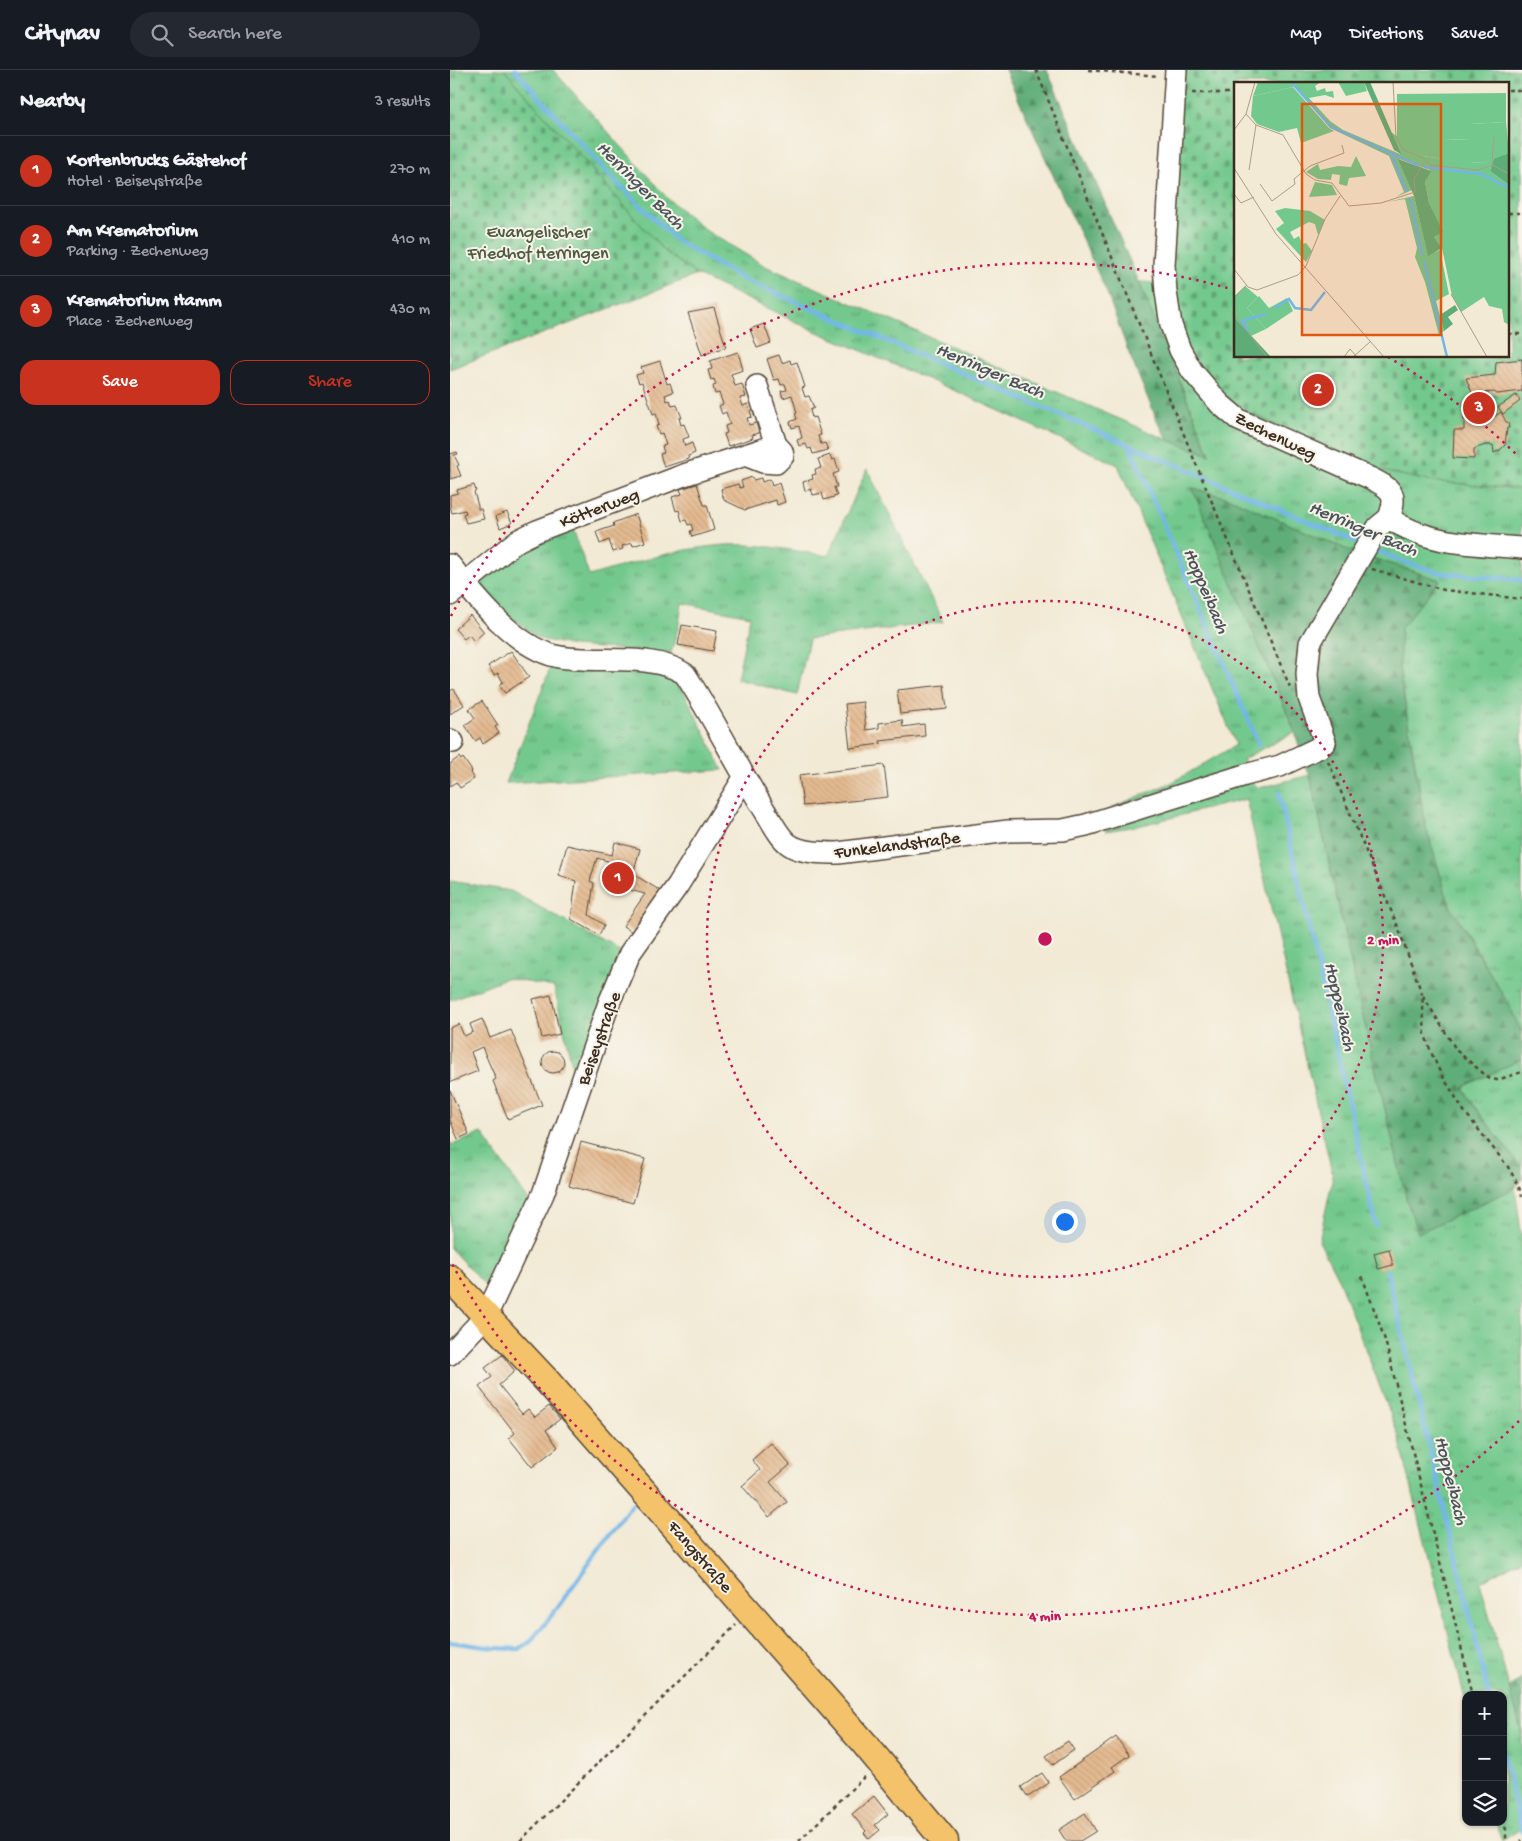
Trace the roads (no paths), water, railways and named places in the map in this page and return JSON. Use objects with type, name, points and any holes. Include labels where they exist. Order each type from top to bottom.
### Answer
[{"type":"main road","name":"Fangstraße","points":[[450,1278],[547,1381],[880,1762],[945,1841]]},
{"type":"street","name":"Zechenweg","points":[[1176,80],[1164,265],[1170,325],[1180,350],[1192,371],[1208,392],[1239,420],[1389,488],[1394,499],[1394,506],[1383,523]]},
{"type":"street","name":"Kötterweg","points":[[457,588],[517,541],[537,531],[684,475],[776,445],[757,386]]},
{"type":"street","points":[[1383,523],[1399,525],[1434,539],[1522,548]]},
{"type":"street","name":"Funkelandstraße","points":[[450,565],[457,588],[486,608],[512,632],[533,646],[554,656],[633,661],[674,667],[685,674],[727,744],[744,778],[776,829],[790,845],[816,853],[838,853],[1008,831],[1063,830],[1086,825],[1280,766],[1318,748],[1325,742],[1309,698],[1307,674],[1310,643],[1356,562],[1383,523]]},
{"type":"street","name":"Beiseystraße","points":[[450,1354],[486,1316],[543,1194],[609,1002],[630,953],[678,884],[744,778]]},
{"type":"waterway","name":"Herringer Bach","points":[[515,70],[616,182],[677,241],[745,280],[1361,544]]},
{"type":"waterway","name":"Hoppeibach","points":[[1130,446],[1259,745]]},
{"type":"waterway","name":"Herringer Bach","points":[[1373,549],[1407,563],[1441,573],[1522,580]]},
{"type":"waterway","name":"Hoppeibach","points":[[1279,793],[1376,1225]]},
{"type":"waterway","name":"Hoppeibach","points":[[1387,1271],[1488,1691]]},
{"type":"waterway","points":[[450,1642],[518,1649],[529,1643],[549,1619],[632,1504]]},
{"type":"waterway","name":"Hoppeibach","points":[[1507,1770],[1522,1832]]},
{"type":"place","name":"Am Krematorium","points":[[1318,390]]},
{"type":"place","name":"Krematorium Hamm","points":[[1479,408]]},
{"type":"place","name":"Kortenbrucks Gästehof","points":[[618,878]]},
{"type":"park label","name":"Evangelischer Friedhof Herringen","points":[[538,241]]}]
